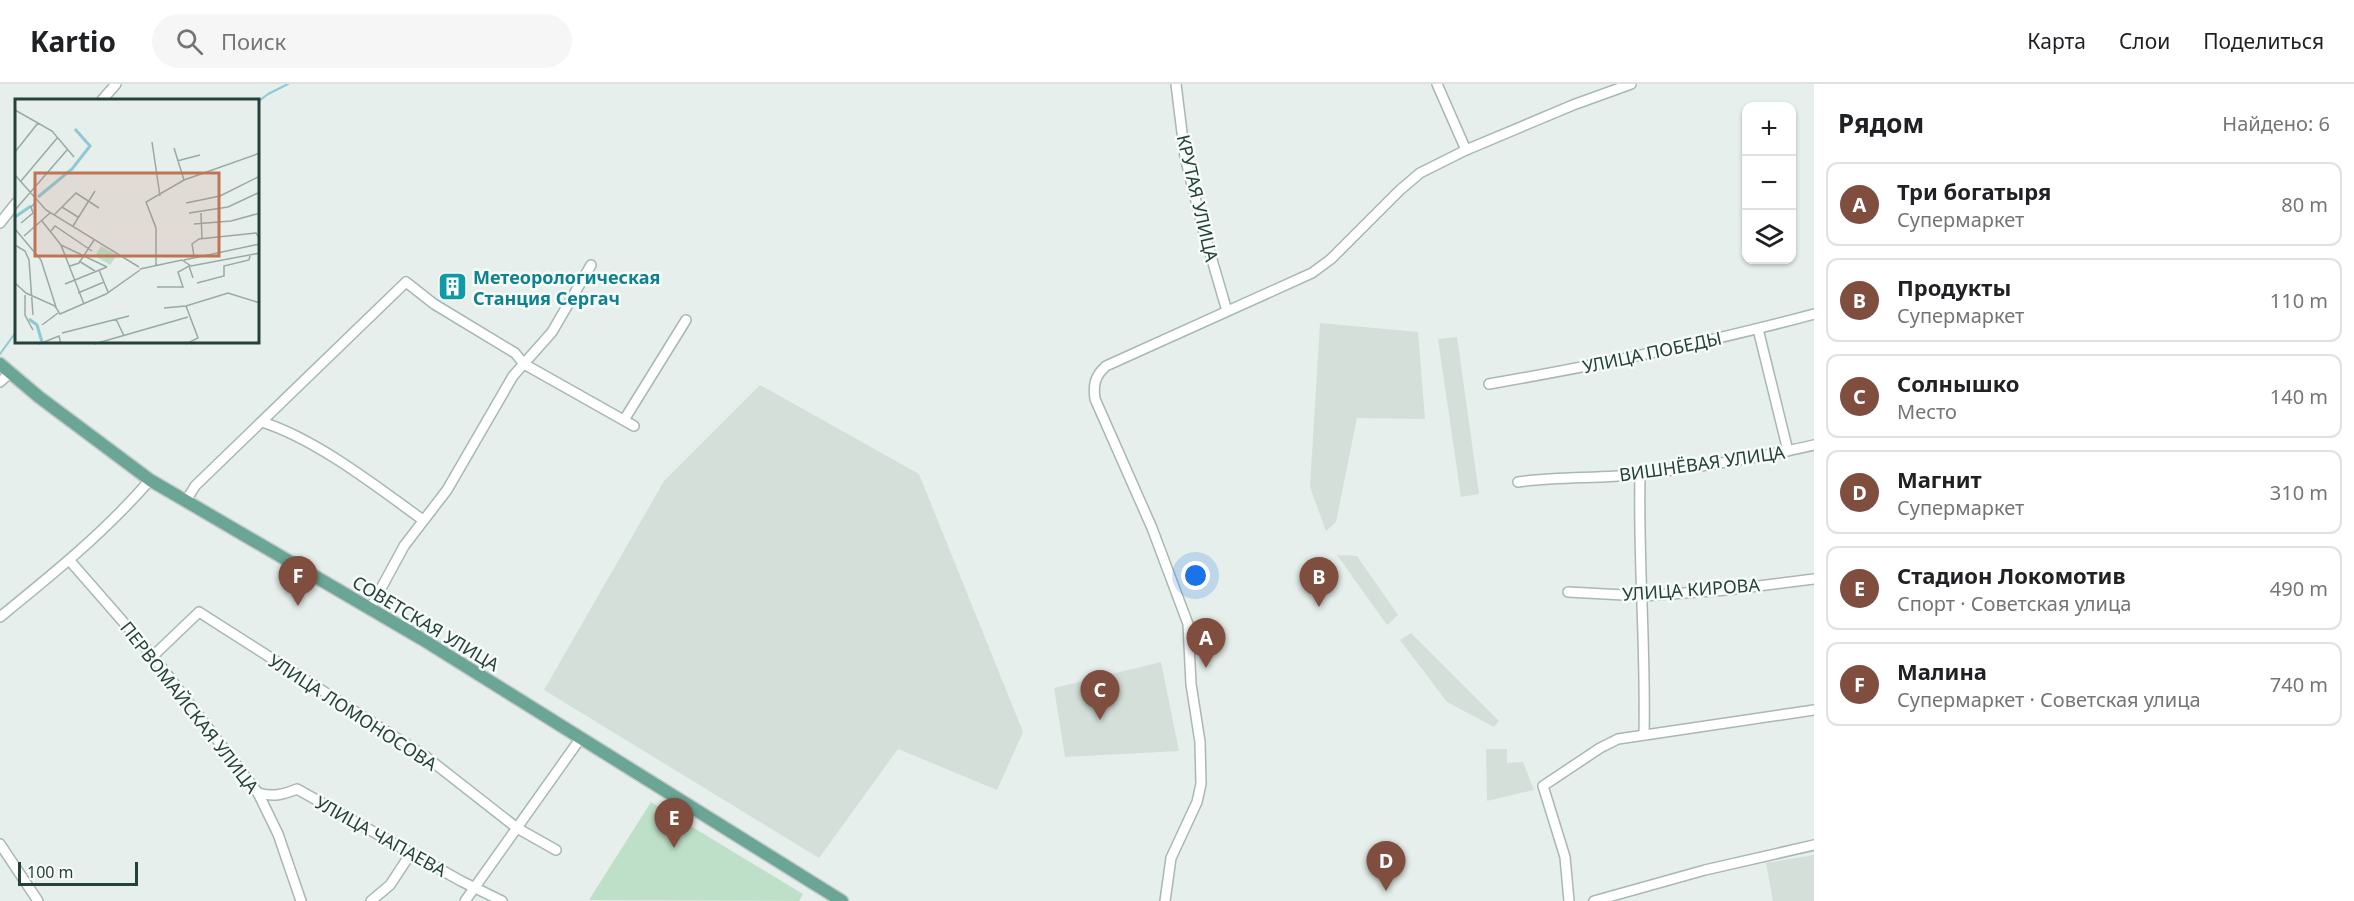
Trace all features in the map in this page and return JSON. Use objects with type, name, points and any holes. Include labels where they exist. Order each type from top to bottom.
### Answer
[{"type":"main road","name":"СОВЕТСКАЯ УЛИЦА","points":[[0,364],[39,398],[150,480],[370,609],[842,901]]},
{"type":"street","points":[[103,99],[116,84]]},
{"type":"street","name":"КРУТАЯ УЛИЦА","points":[[1176,84],[1185,157],[1227,311]]},
{"type":"street","points":[[1437,84],[1466,150]]},
{"type":"street","points":[[1165,901],[1171,858],[1197,802],[1201,784],[1200,742],[1191,684],[1188,624],[1152,528],[1095,399],[1094,387],[1097,375],[1106,366],[1312,273],[1331,259],[1420,174],[1466,150],[1573,105],[1631,84]]},
{"type":"street","points":[[0,223],[15,204]]},
{"type":"street","points":[[370,609],[404,546],[447,490],[502,394],[552,332],[591,265]]},
{"type":"street","points":[[186,501],[195,486],[406,282],[434,304],[515,353],[524,364],[634,426]]},
{"type":"street","name":"УЛИЦА ПОБЕДЫ","points":[[1489,384],[1559,372],[1758,329],[1814,314]]},
{"type":"street","points":[[624,420],[686,320]]},
{"type":"street","points":[[1758,329],[1788,451]]},
{"type":"street","points":[[0,382],[10,373]]},
{"type":"street","points":[[262,422],[286,430],[370,482],[423,520]]},
{"type":"street","name":"ВИШНЁВАЯ УЛИЦА","points":[[1518,482],[1546,478],[1640,475],[1814,445]]},
{"type":"street","points":[[1640,475],[1644,734]]},
{"type":"street","points":[[0,617],[70,561],[118,517],[150,480]]},
{"type":"street","name":"ПЕРВОМАЙСКАЯ УЛИЦА","points":[[70,561],[153,656],[258,793],[278,834],[301,901]]},
{"type":"street","name":"УЛИЦА КИРОВА","points":[[1568,592],[1642,596],[1727,590],[1814,579]]},
{"type":"street","name":"УЛИЦА ЛОМОНОСОВА","points":[[153,656],[199,612],[425,756],[518,828],[556,850]]},
{"type":"street","points":[[1569,901],[1565,857],[1543,786],[1600,748],[1618,739],[1814,710]]},
{"type":"street","points":[[465,901],[580,739]]},
{"type":"street","name":"УЛИЦА ЧАПАЕВА","points":[[258,793],[272,797],[297,789],[461,881],[502,901]]},
{"type":"street","points":[[0,844],[38,901]]},
{"type":"street","points":[[1594,901],[1705,870],[1814,846]]},
{"type":"street","points":[[371,901],[390,885],[411,853]]},
{"type":"shaded area","points":[[1320,323],[1418,332],[1425,419],[1357,418],[1336,522],[1326,531],[1310,487]]},
{"type":"shaded area","points":[[1457,337],[1479,494],[1461,497],[1438,339]]},
{"type":"shaded area","points":[[760,385],[919,474],[1023,732],[997,790],[898,749],[819,858],[544,690],[664,481]]},
{"type":"shaded area","points":[[1337,555],[1357,556],[1398,615],[1387,625]]},
{"type":"shaded area","points":[[1411,633],[1499,721],[1494,727],[1447,702],[1400,640]]},
{"type":"shaded area","points":[[1161,662],[1179,751],[1065,757],[1054,688]]},
{"type":"shaded area","points":[[1486,749],[1507,749],[1507,763],[1523,762],[1534,790],[1487,801]]},
{"type":"shaded area","points":[[1814,855],[1814,901],[1773,901],[1766,863]]},
{"type":"green space","points":[[651,802],[803,894],[799,901],[589,900]]},
{"type":"waterway","points":[[260,100],[288,84]]},
{"type":"waterway","points":[[0,354],[15,333]]},
{"type":"place","name":"Метеорологическая Станция Сергач","points":[[452,287]]},
{"type":"place","name":"Малина","points":[[298,606]]},
{"type":"place","name":"Продукты","points":[[1319,607]]},
{"type":"place","name":"Три богатыря","points":[[1206,668]]},
{"type":"place","name":"Солнышко","points":[[1100,720]]},
{"type":"place","name":"Стадион Локомотив","points":[[674,848]]},
{"type":"place","name":"Магнит","points":[[1386,891]]}]
